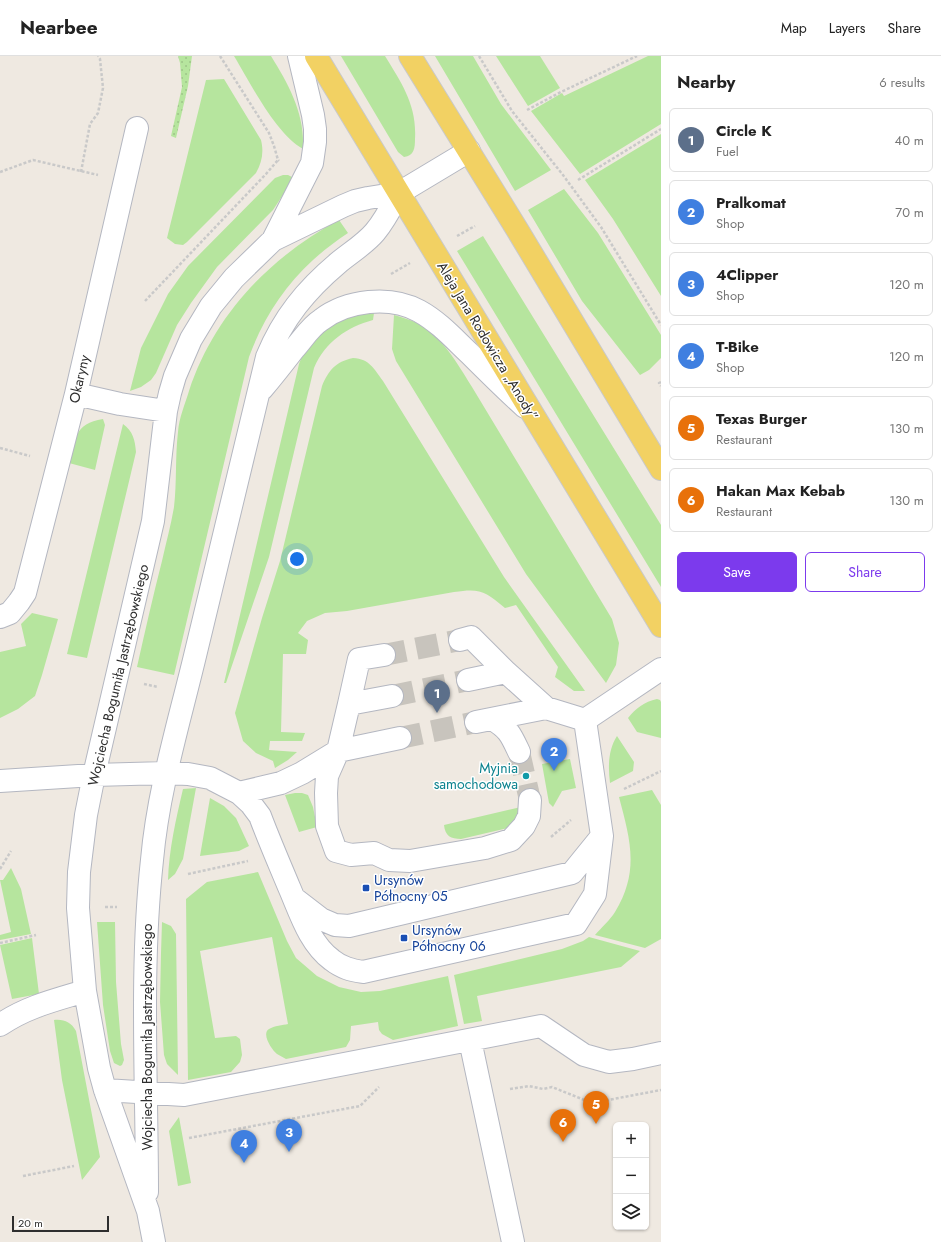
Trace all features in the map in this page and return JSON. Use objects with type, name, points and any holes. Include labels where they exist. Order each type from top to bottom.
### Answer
[{"type":"main road","name":"Aleja Jana Rodowicza „Anody”","points":[[316,56],[661,626]]},
{"type":"main road","points":[[410,56],[661,469]]},
{"type":"street","name":"Wojciecha Bogumiła Jastrzębowskiego","points":[[154,1242],[148,1211],[105,1090],[95,1045],[85,991],[78,908],[79,872],[86,816],[94,775],[153,521],[166,411],[170,393],[191,339],[202,320],[211,306],[234,278],[273,240],[312,163],[315,129],[299,56]]},
{"type":"street","name":"Okaryny","points":[[0,617],[10,613],[25,594],[76,394],[137,128]]},
{"type":"street","points":[[273,240],[355,201],[399,193],[469,151]]},
{"type":"street","name":"Wojciecha Bogumiła Jastrzębowskiego","points":[[148,1211],[147,1092],[144,1031],[146,937],[152,859],[166,773],[267,357],[280,328],[302,296],[320,278],[375,232],[399,193]]},
{"type":"street","points":[[258,395],[309,330],[321,320],[333,312],[347,306],[364,302],[385,302],[418,310],[432,319],[447,331],[535,417]]},
{"type":"street","points":[[76,394],[120,404],[166,411]]},
{"type":"street","points":[[460,640],[472,637],[506,672],[546,708],[585,720]]},
{"type":"street","points":[[384,655],[359,659],[338,751],[327,776],[327,826],[336,851],[351,855],[374,853],[389,860],[410,861],[485,848],[511,840],[524,826],[529,816],[530,800]]},
{"type":"street","points":[[585,720],[661,669]]},
{"type":"street","points":[[468,680],[506,672]]},
{"type":"street","points":[[349,704],[392,696]]},
{"type":"street","points":[[519,752],[511,733],[502,725],[484,720],[546,708]]},
{"type":"street","points":[[0,781],[94,775],[166,773],[188,774],[210,778],[239,793],[251,804],[260,816],[306,926],[320,948],[331,960],[342,967],[363,972],[576,924],[595,894],[602,836],[585,720]]},
{"type":"street","points":[[239,793],[288,780],[338,751],[400,738]]},
{"type":"street","points":[[294,898],[321,919],[335,925],[349,926],[572,873],[602,836]]},
{"type":"street","points":[[0,1025],[14,1015],[85,991]]},
{"type":"street","points":[[105,1090],[184,1095],[541,1026],[584,1055],[609,1062],[661,1053]]},
{"type":"street","points":[[470,1040],[513,1242]]},
{"type":"path","points":[[81,172],[90,124],[98,113],[104,88],[100,59],[98,56]]},
{"type":"path","points":[[220,56],[269,133],[278,160],[284,163]]},
{"type":"path","points":[[479,56],[512,111],[563,175],[601,227],[661,325]]},
{"type":"path","points":[[527,110],[637,56]]},
{"type":"path","points":[[578,180],[661,129]]},
{"type":"path","points":[[0,172],[33,160],[81,172],[125,180]]},
{"type":"path","points":[[145,301],[278,160]]},
{"type":"path","points":[[451,239],[475,226]]},
{"type":"path","points":[[388,276],[416,260]]},
{"type":"path","points":[[661,382],[659,383],[661,386]]},
{"type":"path","points":[[0,448],[57,464]]},
{"type":"path","points":[[140,684],[160,688]]},
{"type":"path","points":[[0,869],[11,851]]},
{"type":"path","points":[[0,943],[36,935]]},
{"type":"path","points":[[189,1138],[360,1106],[380,1086]]},
{"type":"path","points":[[511,1089],[529,1086],[543,1089],[552,1087],[592,1103],[661,1090]]},
{"type":"path","points":[[23,1176],[74,1166]]},
{"type":"green space","points":[[178,56],[192,56],[188,86],[176,138],[171,136],[182,87]]},
{"type":"green space","points":[[234,56],[271,56],[290,89],[294,100],[301,124],[303,149],[293,142],[273,120]]},
{"type":"green space","points":[[341,56],[385,56],[407,95],[414,116],[415,145],[410,155],[404,157],[398,152]]},
{"type":"green space","points":[[435,56],[473,56],[501,104],[551,170],[515,191]]},
{"type":"green space","points":[[496,56],[540,56],[560,88],[528,106]]},
{"type":"green space","points":[[648,56],[661,56],[661,124],[580,174],[531,111],[562,93],[564,96]]},
{"type":"green space","points":[[224,79],[261,140],[262,153],[260,165],[256,173],[187,242],[183,245],[175,244],[167,238],[206,80]]},
{"type":"green space","points":[[661,134],[661,296],[613,219],[585,180]]},
{"type":"green space","points":[[288,175],[294,178],[273,210],[217,267],[191,303],[177,325],[156,373],[151,380],[141,387],[130,391],[141,348],[168,294],[188,266],[275,178]]},
{"type":"green space","points":[[564,189],[598,233],[661,335],[661,358],[649,370],[640,375],[582,301],[528,210]]},
{"type":"green space","points":[[339,220],[348,233],[317,256],[302,270],[283,293],[260,330],[249,357],[174,675],[137,667],[174,507],[177,441],[182,411],[200,363],[213,337],[229,313],[268,270],[314,235]]},
{"type":"green space","points":[[483,236],[661,525],[661,587],[457,251]]},
{"type":"green space","points":[[374,313],[373,320],[346,331],[331,343],[324,351],[314,368],[269,557],[226,683],[224,683],[302,356],[317,335],[341,320],[356,315]]},
{"type":"green space","points":[[394,315],[424,327],[448,350],[472,387],[612,619],[619,643],[616,665],[606,683],[526,574],[396,361],[392,349]]},
{"type":"green space","points":[[353,358],[364,360],[371,365],[383,381],[504,577],[585,691],[574,691],[555,677],[558,667],[516,605],[505,608],[487,594],[482,592],[470,590],[454,592],[347,611],[325,613],[307,621],[298,633],[308,640],[306,654],[283,654],[281,732],[305,733],[302,741],[270,741],[269,750],[297,752],[275,768],[273,761],[256,753],[243,741],[235,713],[280,561],[322,386],[327,375],[337,364]]},
{"type":"green space","points":[[103,419],[105,425],[95,470],[69,463],[77,434],[86,425],[93,421]]},
{"type":"green space","points":[[123,424],[133,436],[136,452],[87,658],[67,654]]},
{"type":"green space","points":[[32,613],[58,619],[42,675],[35,696],[18,709],[0,718],[0,652],[26,646],[21,624]]},
{"type":"green space","points":[[657,699],[661,702],[661,738],[637,732],[628,718],[641,706]]},
{"type":"green space","points":[[617,736],[634,762],[633,771],[610,783],[609,759]]},
{"type":"green space","points":[[570,759],[576,788],[562,791],[553,807],[549,803],[542,764]]},
{"type":"green space","points":[[196,788],[183,859],[175,874],[168,880],[171,845],[183,789]]},
{"type":"green space","points":[[652,790],[661,805],[661,939],[645,948],[595,935],[615,912],[628,883],[630,869],[629,841],[619,797]]},
{"type":"green space","points":[[295,793],[308,795],[313,807],[317,827],[299,832],[285,795]]},
{"type":"green space","points":[[210,798],[224,806],[236,818],[249,846],[239,851],[200,856]]},
{"type":"green space","points":[[521,807],[520,814],[508,828],[461,839],[449,836],[445,829],[444,825]]},
{"type":"green space","points":[[11,868],[21,889],[31,934],[0,940],[0,935],[11,932],[0,880],[3,880]]},
{"type":"green space","points":[[258,872],[287,941],[296,958],[317,976],[339,987],[361,992],[380,991],[448,976],[458,1026],[393,1040],[382,1034],[379,1030],[378,1022],[351,1026],[350,1040],[346,1047],[286,1059],[277,1054],[273,1049],[268,1042],[266,1034],[271,1028],[288,1024],[272,937],[200,951],[215,1038],[236,1036],[240,1039],[242,1055],[240,1062],[231,1072],[188,1080],[186,899],[207,882]]},
{"type":"green space","points":[[97,922],[115,922],[116,982],[121,1044],[124,1060],[120,1066],[114,1063],[110,1051],[103,1005]]},
{"type":"green space","points":[[162,922],[171,926],[176,934],[178,1075],[167,1064],[164,1055],[160,1002]]},
{"type":"green space","points":[[589,937],[640,951],[621,967],[477,996],[482,1021],[464,1024],[454,975],[562,949],[583,941]]},
{"type":"green space","points":[[32,938],[39,994],[12,999],[0,945]]},
{"type":"green space","points":[[54,1020],[67,1022],[72,1025],[76,1031],[100,1157],[82,1180],[62,1080]]},
{"type":"green space","points":[[179,1117],[191,1183],[178,1186],[169,1131]]},
{"type":"tunnel","points":[[384,655],[460,640]]},
{"type":"tunnel","points":[[392,696],[468,680]]},
{"type":"tunnel","points":[[400,738],[476,722]]},
{"type":"tunnel","points":[[519,752],[530,800]]},
{"type":"place","name":"Circle K","points":[[437,713]]},
{"type":"place","name":"Pralkomat","points":[[554,771]]},
{"type":"place","name":"Myjnia samochodowa","points":[[526,776]]},
{"type":"place","name":"Ursynów Północny 05","points":[[366,888]]},
{"type":"place","name":"Ursynów Północny 06","points":[[404,938]]},
{"type":"place","name":"Texas Burger","points":[[596,1124]]},
{"type":"place","name":"Hakan Max Kebab","points":[[563,1142]]},
{"type":"place","name":"4Clipper","points":[[289,1152]]},
{"type":"place","name":"T-Bike","points":[[244,1163]]}]
